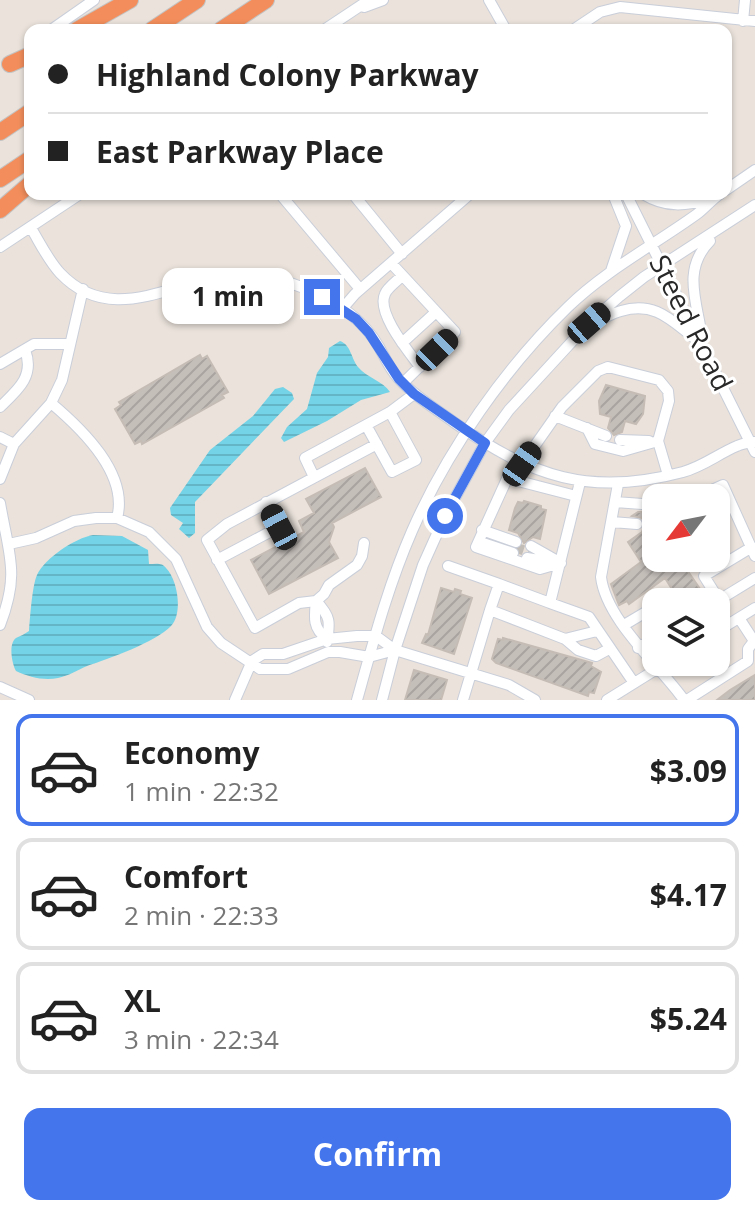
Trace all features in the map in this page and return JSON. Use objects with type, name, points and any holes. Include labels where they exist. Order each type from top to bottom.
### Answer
[{"type":"highway","points":[[88,24],[130,0]]},
{"type":"highway","points":[[161,24],[197,0]]},
{"type":"highway","points":[[230,24],[266,0]]},
{"type":"highway","points":[[10,64],[24,58]]},
{"type":"highway","points":[[0,132],[24,116]]},
{"type":"highway","points":[[0,179],[24,163]]},
{"type":"highway","points":[[0,210],[24,189]]},
{"type":"street","points":[[60,24],[94,0]]},
{"type":"street","points":[[333,24],[369,0]]},
{"type":"street","points":[[351,12],[383,0]]},
{"type":"street","points":[[582,24],[600,12],[620,7],[749,21],[745,0]]},
{"type":"street","points":[[488,1],[502,24]]},
{"type":"street","points":[[10,64],[24,51]]},
{"type":"street","points":[[732,186],[755,170]]},
{"type":"street","points":[[0,247],[71,200]]},
{"type":"street","points":[[285,200],[360,289]]},
{"type":"street","points":[[358,200],[402,254]]},
{"type":"street","points":[[342,309],[360,289],[463,200]]},
{"type":"street","points":[[611,271],[626,226],[615,200]]},
{"type":"street","name":"Steed Road","points":[[629,200],[754,446]]},
{"type":"street","points":[[652,200],[672,206],[698,200]]},
{"type":"street","points":[[357,700],[391,584],[412,531],[435,484],[467,432],[494,394],[569,306],[611,271],[699,212],[712,200]]},
{"type":"street","points":[[382,700],[423,565],[445,516],[485,443],[532,382],[589,323],[644,277],[755,205]]},
{"type":"street","points":[[703,344],[700,314],[693,299],[692,274],[702,250],[728,224]]},
{"type":"street","points":[[31,228],[61,275],[98,298],[125,300],[231,276],[264,277],[303,288],[342,309],[369,333],[386,362],[414,394],[467,432],[518,462],[580,482],[618,484],[668,475],[709,463],[739,445],[754,446]]},
{"type":"street","points":[[391,263],[455,332],[403,383]]},
{"type":"street","points":[[402,276],[385,293],[383,305],[402,343],[420,367]]},
{"type":"street","points":[[0,479],[14,444],[51,403],[62,380],[83,289]]},
{"type":"street","points":[[589,323],[604,320],[619,311],[638,308],[655,310],[671,318],[703,344]]},
{"type":"street","points":[[402,343],[436,312]]},
{"type":"street","points":[[0,364],[34,344],[70,344]]},
{"type":"street","points":[[0,407],[20,388],[29,372],[25,350]]},
{"type":"street","points":[[479,538],[507,478],[518,462],[555,416],[598,371],[608,367],[659,380],[668,391],[669,401],[658,441],[668,475]]},
{"type":"street","points":[[314,477],[305,458],[390,412],[414,394]]},
{"type":"street","points":[[51,403],[90,438],[118,486],[121,504],[117,518]]},
{"type":"street","points":[[366,425],[392,472],[416,460],[390,412]]},
{"type":"street","points":[[555,416],[606,436]]},
{"type":"street","points":[[587,428],[595,444],[623,451],[658,441]]},
{"type":"street","points":[[0,437],[14,444]]},
{"type":"street","points":[[620,440],[658,441]]},
{"type":"street","points":[[364,543],[357,565],[329,585],[316,601],[299,603],[255,628],[207,540],[227,524],[377,444]]},
{"type":"street","points":[[507,478],[576,496]]},
{"type":"street","points":[[550,603],[580,482]]},
{"type":"street","points":[[618,484],[601,577],[603,591],[642,652]]},
{"type":"street","points":[[710,588],[704,576],[753,551],[730,500]]},
{"type":"street","points":[[217,560],[279,527],[266,502]]},
{"type":"street","points":[[615,502],[642,508]]},
{"type":"street","points":[[0,503],[13,571],[12,592],[0,625]]},
{"type":"street","points":[[5,538],[36,538],[74,521],[117,518],[149,532],[176,559],[207,627],[221,643],[260,669],[288,669],[328,652],[369,657],[395,650]]},
{"type":"street","points":[[612,522],[637,524]]},
{"type":"street","points":[[479,538],[514,547]]},
{"type":"street","points":[[479,538],[540,569],[561,563]]},
{"type":"street","points":[[529,552],[561,563]]},
{"type":"street","points":[[448,566],[589,617],[634,683]]},
{"type":"street","points":[[730,597],[755,578]]},
{"type":"street","points":[[463,700],[499,584]]},
{"type":"street","points":[[316,601],[326,612],[331,629],[327,639],[328,652]]},
{"type":"street","points":[[730,623],[755,608]]},
{"type":"street","points":[[490,610],[565,639],[578,650],[596,656],[609,649]]},
{"type":"street","points":[[624,625],[642,614]]},
{"type":"street","points":[[663,676],[685,700],[751,661],[748,649],[755,641],[739,618]]},
{"type":"street","points":[[565,639],[597,631]]},
{"type":"street","points":[[235,700],[252,661],[263,654],[283,654],[327,639],[376,636],[395,650],[509,685],[535,700]]},
{"type":"street","points":[[638,648],[642,646]]},
{"type":"street","points":[[607,700],[646,676]]},
{"type":"street","points":[[0,687],[29,700]]},
{"type":"water","points":[[340,341],[346,345],[362,371],[390,392],[361,400],[284,442],[281,438],[287,427],[307,409],[317,373],[328,357],[329,348]]},
{"type":"water","points":[[283,387],[292,393],[294,399],[195,502],[195,533],[189,538],[179,529],[183,523],[171,515],[170,508],[210,450],[253,416],[275,389]]},
{"type":"water","points":[[93,535],[122,536],[148,550],[149,564],[164,566],[176,588],[178,606],[175,621],[164,632],[143,644],[62,677],[42,679],[16,671],[11,649],[16,638],[29,631],[37,575],[61,550]]},
{"type":"building","points":[[200,355],[202,359],[207,356],[228,392],[222,395],[224,398],[142,444],[141,441],[135,444],[115,409],[121,405],[119,402]]},
{"type":"building","points":[[606,385],[645,396],[643,414],[636,424],[625,421],[622,432],[614,435],[608,428],[611,417],[600,414],[599,401]]},
{"type":"building","points":[[365,468],[381,497],[332,523],[334,527],[329,542],[338,558],[269,594],[251,560],[304,532],[299,521],[314,513],[306,499]]},
{"type":"building","points":[[524,501],[546,510],[540,539],[533,537],[524,543],[518,533],[509,530],[518,502]]},
{"type":"building","points":[[642,532],[642,572],[688,572],[699,588],[671,588],[665,578],[651,588],[642,588],[642,595],[629,604],[627,601],[619,605],[611,584],[641,562],[628,542]]},
{"type":"building","points":[[441,588],[454,592],[455,589],[472,598],[454,654],[422,643],[428,635]]},
{"type":"building","points":[[498,639],[592,663],[591,666],[601,672],[594,693],[589,692],[588,696],[496,663],[492,659]]},
{"type":"building","points":[[414,670],[447,680],[441,700],[405,700]]},
{"type":"building","points":[[755,675],[755,700],[717,700],[730,690]]},
{"type":"tunnel","points":[[514,547],[529,552]]},
{"type":"route","points":[[322,297],[356,319],[369,333],[399,379],[414,394],[485,443],[445,516]]}]
